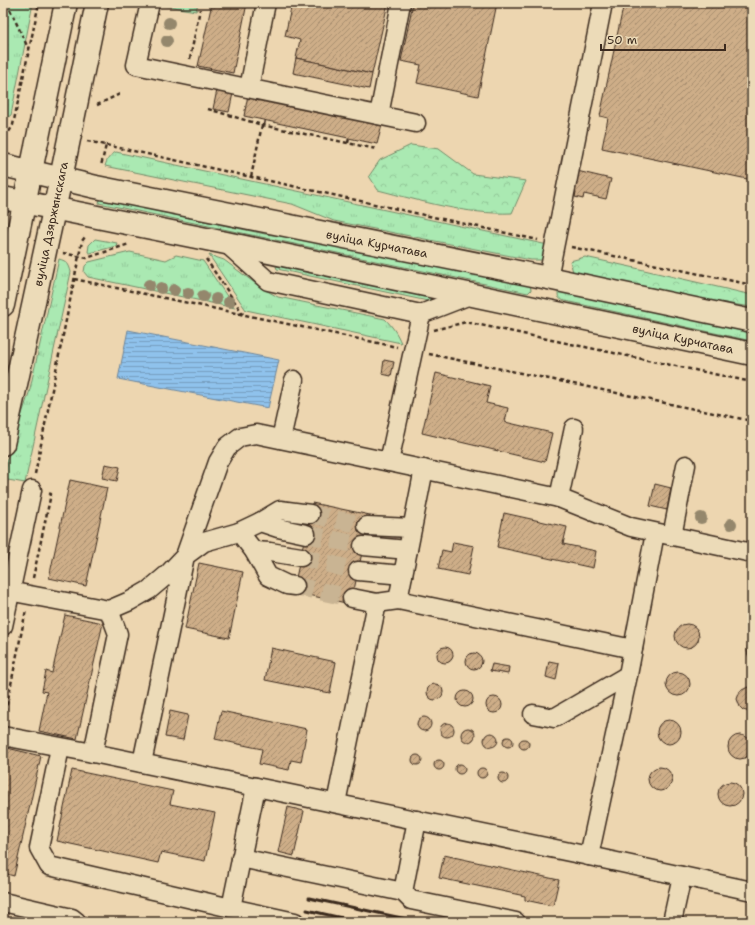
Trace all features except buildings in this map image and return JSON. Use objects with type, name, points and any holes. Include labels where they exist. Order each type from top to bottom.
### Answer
[{"type":"main road","points":[[3,305],[66,3]]},
{"type":"main road","name":"вуліца Дзяржынскага","points":[[3,444],[55,209],[97,3]]},
{"type":"main road","name":"вуліца Курчатава","points":[[3,164],[96,187],[548,278],[752,321]]},
{"type":"main road","name":"вуліца Курчатава","points":[[3,198],[226,243],[752,354]]},
{"type":"main road","points":[[541,309],[548,278]]},
{"type":"lane","points":[[150,3],[136,65],[416,122]]},
{"type":"lane","points":[[249,88],[266,3]]},
{"type":"lane","points":[[378,115],[401,3]]},
{"type":"lane","points":[[548,278],[603,3]]},
{"type":"lane","points":[[226,243],[268,281],[420,314],[470,295]]},
{"type":"lane","points":[[389,462],[420,314]]},
{"type":"lane","points":[[281,439],[294,380]]},
{"type":"lane","points":[[559,498],[574,428]]},
{"type":"lane","points":[[142,763],[185,556],[218,462],[227,447],[240,437],[256,434],[559,498],[631,527],[752,553]]},
{"type":"lane","points":[[589,856],[633,649],[664,534],[686,465]]},
{"type":"lane","points":[[398,600],[424,469]]},
{"type":"lane","points":[[3,626],[7,591],[32,490]]},
{"type":"lane","points":[[7,591],[108,610],[130,602],[149,590],[168,574],[185,556],[204,542],[239,532],[280,510],[310,514]]},
{"type":"lane","points":[[260,522],[278,528],[306,534]]},
{"type":"lane","points":[[368,526],[412,528]]},
{"type":"lane","points":[[239,532],[254,551],[268,576],[287,585],[295,586]]},
{"type":"lane","points":[[363,546],[408,550]]},
{"type":"lane","points":[[254,551],[301,557]]},
{"type":"lane","points":[[358,571],[403,575]]},
{"type":"lane","points":[[352,598],[377,603],[398,600],[633,649]]},
{"type":"lane","points":[[336,803],[377,603]]},
{"type":"lane","points":[[93,753],[118,634],[108,610]]},
{"type":"lane","points":[[534,714],[554,718],[628,675]]},
{"type":"lane","points":[[3,736],[336,803],[752,891]]},
{"type":"lane","points":[[60,748],[39,848],[49,866],[295,922]]},
{"type":"lane","points":[[231,908],[256,787]]},
{"type":"lane","points":[[403,892],[417,820]]},
{"type":"lane","points":[[241,858],[403,892],[411,900],[516,922]]},
{"type":"lane","points":[[672,922],[682,876]]},
{"type":"lane","points":[[3,902],[72,918],[76,922]]},
{"type":"path","points":[[7,3],[29,50]]},
{"type":"path","points":[[3,135],[9,132],[14,125],[39,3]]},
{"type":"path","points":[[187,75],[200,10]]},
{"type":"path","points":[[97,105],[122,93]]},
{"type":"path","points":[[208,109],[263,125],[376,149]]},
{"type":"path","points":[[251,178],[265,120]]},
{"type":"path","points":[[3,130],[9,132]]},
{"type":"path","points":[[348,143],[349,138]]},
{"type":"path","points":[[83,140],[251,178],[541,240]]},
{"type":"path","points":[[101,166],[106,145]]},
{"type":"path","points":[[32,490],[74,279],[82,241],[85,237]]},
{"type":"path","points":[[62,253],[87,258],[131,243]]},
{"type":"path","points":[[571,247],[752,285]]},
{"type":"path","points":[[206,258],[244,315]]},
{"type":"path","points":[[74,279],[403,349]]},
{"type":"path","points":[[416,335],[466,322],[752,382]]},
{"type":"path","points":[[427,354],[752,420]]},
{"type":"green space","points":[[3,3],[33,3],[11,115],[3,121]]},
{"type":"green space","points":[[161,3],[198,3],[196,11],[161,5]]},
{"type":"green space","points":[[411,145],[439,149],[473,174],[526,181],[512,213],[461,210],[378,190],[369,176],[380,160]]},
{"type":"green space","points":[[116,152],[548,245],[546,257],[541,260],[531,260],[334,221],[292,204],[105,166],[112,154]]},
{"type":"green space","points":[[100,199],[265,234],[328,242],[530,284],[531,290],[528,293],[99,203]]},
{"type":"green space","points":[[95,239],[117,243],[116,246],[90,253],[88,252],[89,245]]},
{"type":"green space","points":[[130,252],[166,260],[176,255],[203,261],[235,308],[88,277],[84,272],[85,266],[89,262]]},
{"type":"green space","points":[[209,255],[224,260],[260,287],[278,297],[385,319],[398,336],[401,343],[246,310]]},
{"type":"green space","points":[[585,257],[752,295],[752,307],[704,300],[573,272],[570,261]]},
{"type":"green space","points":[[59,259],[67,263],[71,272],[25,483],[8,480],[3,501],[3,477],[7,459],[29,393]]},
{"type":"green space","points":[[278,264],[429,295],[431,299],[428,301],[277,269],[276,266]]},
{"type":"green space","points":[[561,292],[752,331],[752,341],[565,301],[559,298],[558,293]]},
{"type":"water","points":[[128,330],[279,360],[268,408],[118,379]]},
{"type":"tunnel","points":[[310,514],[367,526]]},
{"type":"tunnel","points":[[306,534],[363,546]]},
{"type":"tunnel","points":[[301,557],[358,571]]},
{"type":"tunnel","points":[[295,586],[352,598]]},
{"type":"railway","points":[[309,898],[420,922]]},
{"type":"railway","points":[[307,910],[359,922]]}]
